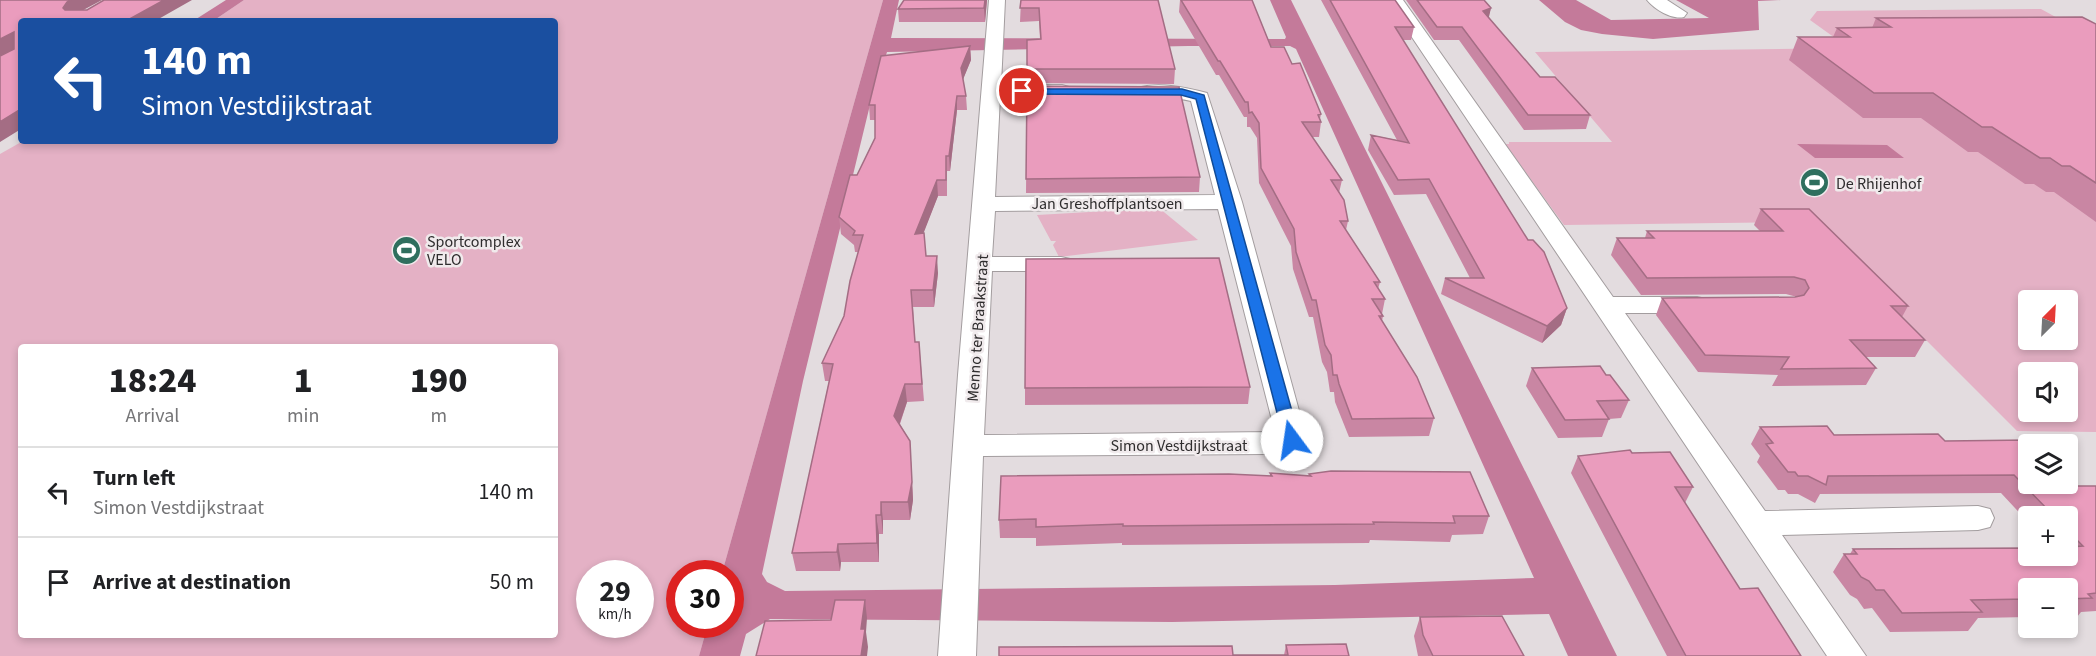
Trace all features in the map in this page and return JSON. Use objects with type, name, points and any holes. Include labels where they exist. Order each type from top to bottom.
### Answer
[{"type":"street","name":"Menno ter Braakstraat","points":[[957,656],[997,0]]},
{"type":"street","points":[[1395,0],[1548,225],[1608,305],[1847,656]]},
{"type":"street","points":[[1655,0],[1678,13]]},
{"type":"street","name":"Simon Vestdijkstraat","points":[[970,446],[1267,444],[1292,440],[1234,262],[1230,202],[1200,97],[1182,92],[992,91]]},
{"type":"street","name":"Jan Greshoffplantsoen","points":[[985,204],[1230,202]]},
{"type":"street","points":[[981,264],[1090,263]]},
{"type":"street","points":[[1608,305],[1726,304]]},
{"type":"street","points":[[1756,523],[1978,518]]},
{"type":"shaded area","points":[[226,0],[244,0],[217,18],[198,18]]},
{"type":"shaded area","name":"Sportcomplex VELO","points":[[244,0],[883,0],[726,560],[666,560],[666,638],[704,638],[699,656],[0,656],[0,154],[18,144],[558,144],[558,18],[217,18]]},
{"type":"shaded area","points":[[883,0],[899,0],[891,38],[1285,39],[1270,0],[1291,0],[1617,656],[1568,656],[1549,614],[1172,622],[770,619],[746,634],[740,656],[699,656],[704,638],[744,638],[744,560],[726,560]],"holes":[[[1188,46],[1290,46],[1296,49],[1534,578],[1335,585],[785,591],[767,582],[762,574],[803,381],[869,109],[887,52]]]},
{"type":"shaded area","points":[[1539,0],[1576,0],[1611,20],[1709,18],[1676,0],[1781,0],[1758,1],[1759,30],[1653,39],[1581,30],[1565,22]]},
{"type":"shaded area","name":"De Rhijenhof","points":[[2041,9],[2096,39],[2096,432],[2017,431],[1808,222],[1564,225],[1505,144],[1509,142],[1612,142],[1535,52],[1849,48],[1810,20],[1817,11]]},
{"type":"shaded area","points":[[1797,144],[1887,145],[1904,158],[1815,158]]},
{"type":"shaded area","points":[[1159,208],[1198,240],[1059,257],[1053,245],[1056,241],[1051,241],[1037,215]]},
{"type":"building","points":[[0,0],[71,0],[63,8],[65,10],[87,10],[104,0],[164,0],[131,18],[18,18],[18,111],[0,122],[0,56],[14,49],[14,32],[0,39]]},
{"type":"building","points":[[904,0],[985,0],[984,8],[898,9]]},
{"type":"building","points":[[1021,0],[1158,0],[1175,69],[1027,69],[1027,40],[1041,39],[1039,8],[1020,8]]},
{"type":"building","points":[[1181,0],[1252,0],[1271,47],[1284,47],[1292,64],[1300,63],[1321,114],[1318,115],[1321,122],[1302,122],[1342,180],[1331,180],[1344,200],[1348,221],[1340,221],[1380,282],[1374,282],[1385,299],[1372,299],[1383,316],[1379,316],[1417,377],[1434,418],[1352,419],[1337,375],[1333,375],[1331,355],[1325,345],[1316,300],[1312,300],[1296,252],[1294,229],[1261,168],[1259,123],[1252,112],[1249,113],[1248,102],[1245,102],[1218,61]]},
{"type":"building","points":[[1330,0],[1395,0],[1414,27],[1395,27],[1528,240],[1533,240],[1544,252],[1567,308],[1547,326],[1445,278],[1484,278],[1429,179],[1398,180],[1371,135],[1409,143]]},
{"type":"building","points":[[1417,0],[1484,0],[1491,8],[1483,11],[1540,77],[1555,77],[1590,115],[1528,115],[1462,27],[1437,27]]},
{"type":"building","points":[[2082,17],[2096,24],[2096,183],[2070,166],[2062,166],[2050,158],[2040,158],[1992,127],[1982,127],[1933,93],[1874,93],[1798,37],[1850,37],[1837,28],[1891,27],[1876,18]]},
{"type":"building","points":[[970,46],[961,68],[966,96],[957,96],[949,156],[946,156],[946,180],[937,180],[915,234],[924,233],[926,256],[937,256],[933,290],[911,290],[915,342],[919,342],[922,384],[905,384],[894,416],[910,441],[912,482],[908,502],[881,502],[881,515],[876,515],[877,543],[838,544],[837,552],[792,553],[833,364],[822,363],[844,316],[850,281],[863,235],[853,235],[855,231],[839,217],[850,175],[857,175],[875,138],[875,105],[869,105],[881,56]]},
{"type":"building","points":[[1027,86],[1179,87],[1200,177],[1026,179]]},
{"type":"building","points":[[1761,209],[1809,209],[1908,306],[1891,306],[1925,340],[1850,340],[1876,368],[1781,369],[1789,357],[1705,355],[1662,298],[1795,297],[1804,295],[1809,288],[1805,280],[1794,277],[1647,278],[1617,238],[1654,238],[1647,231],[1783,231]]},
{"type":"building","points":[[1219,258],[1250,387],[1025,388],[1026,259]]},
{"type":"building","points":[[1600,366],[1629,400],[1597,401],[1609,419],[1565,420],[1532,368]]},
{"type":"building","points":[[1827,426],[1834,435],[1938,434],[1945,441],[2018,440],[2018,479],[2014,475],[1828,476],[1826,485],[1808,476],[1798,476],[1795,472],[1788,472],[1766,444],[1773,443],[1760,427]]},
{"type":"building","points":[[1630,450],[1632,453],[1670,452],[1693,487],[1675,487],[1740,589],[1758,588],[1801,656],[1686,656],[1578,456]]},
{"type":"building","points":[[1331,471],[1470,472],[1489,516],[1453,516],[1455,523],[1123,526],[1123,524],[1036,527],[1036,519],[999,520],[1001,476],[1229,474],[1272,476],[1270,473],[1311,476],[1309,474]]},
{"type":"building","points":[[2078,486],[2096,486],[2096,593],[2088,594],[2092,598],[2078,599],[2078,578],[2018,578],[2018,599],[1971,600],[1982,612],[1902,613],[1884,590],[1876,590],[1869,581],[1861,577],[1844,554],[1857,554],[1853,549],[2018,548],[2018,566],[2078,566],[2078,546],[2083,546],[2078,541],[2078,506],[2044,506],[2033,494],[2078,494]]},
{"type":"building","points":[[835,600],[865,600],[861,629],[865,629],[861,656],[756,656],[765,621],[831,620]]},
{"type":"building","points":[[1502,616],[1524,656],[1433,656],[1423,635],[1420,617]]},
{"type":"building","points":[[1346,644],[1349,656],[999,656],[999,647],[1232,646],[1233,655],[1288,655],[1286,645]]},
{"type":"place","name":"De Rhijenhof","points":[[1815,183]]},
{"type":"place","name":"Sportcomplex VELO","points":[[406,250]]},
{"type":"route","points":[[1022,91],[1182,92],[1200,97],[1292,440]]}]
